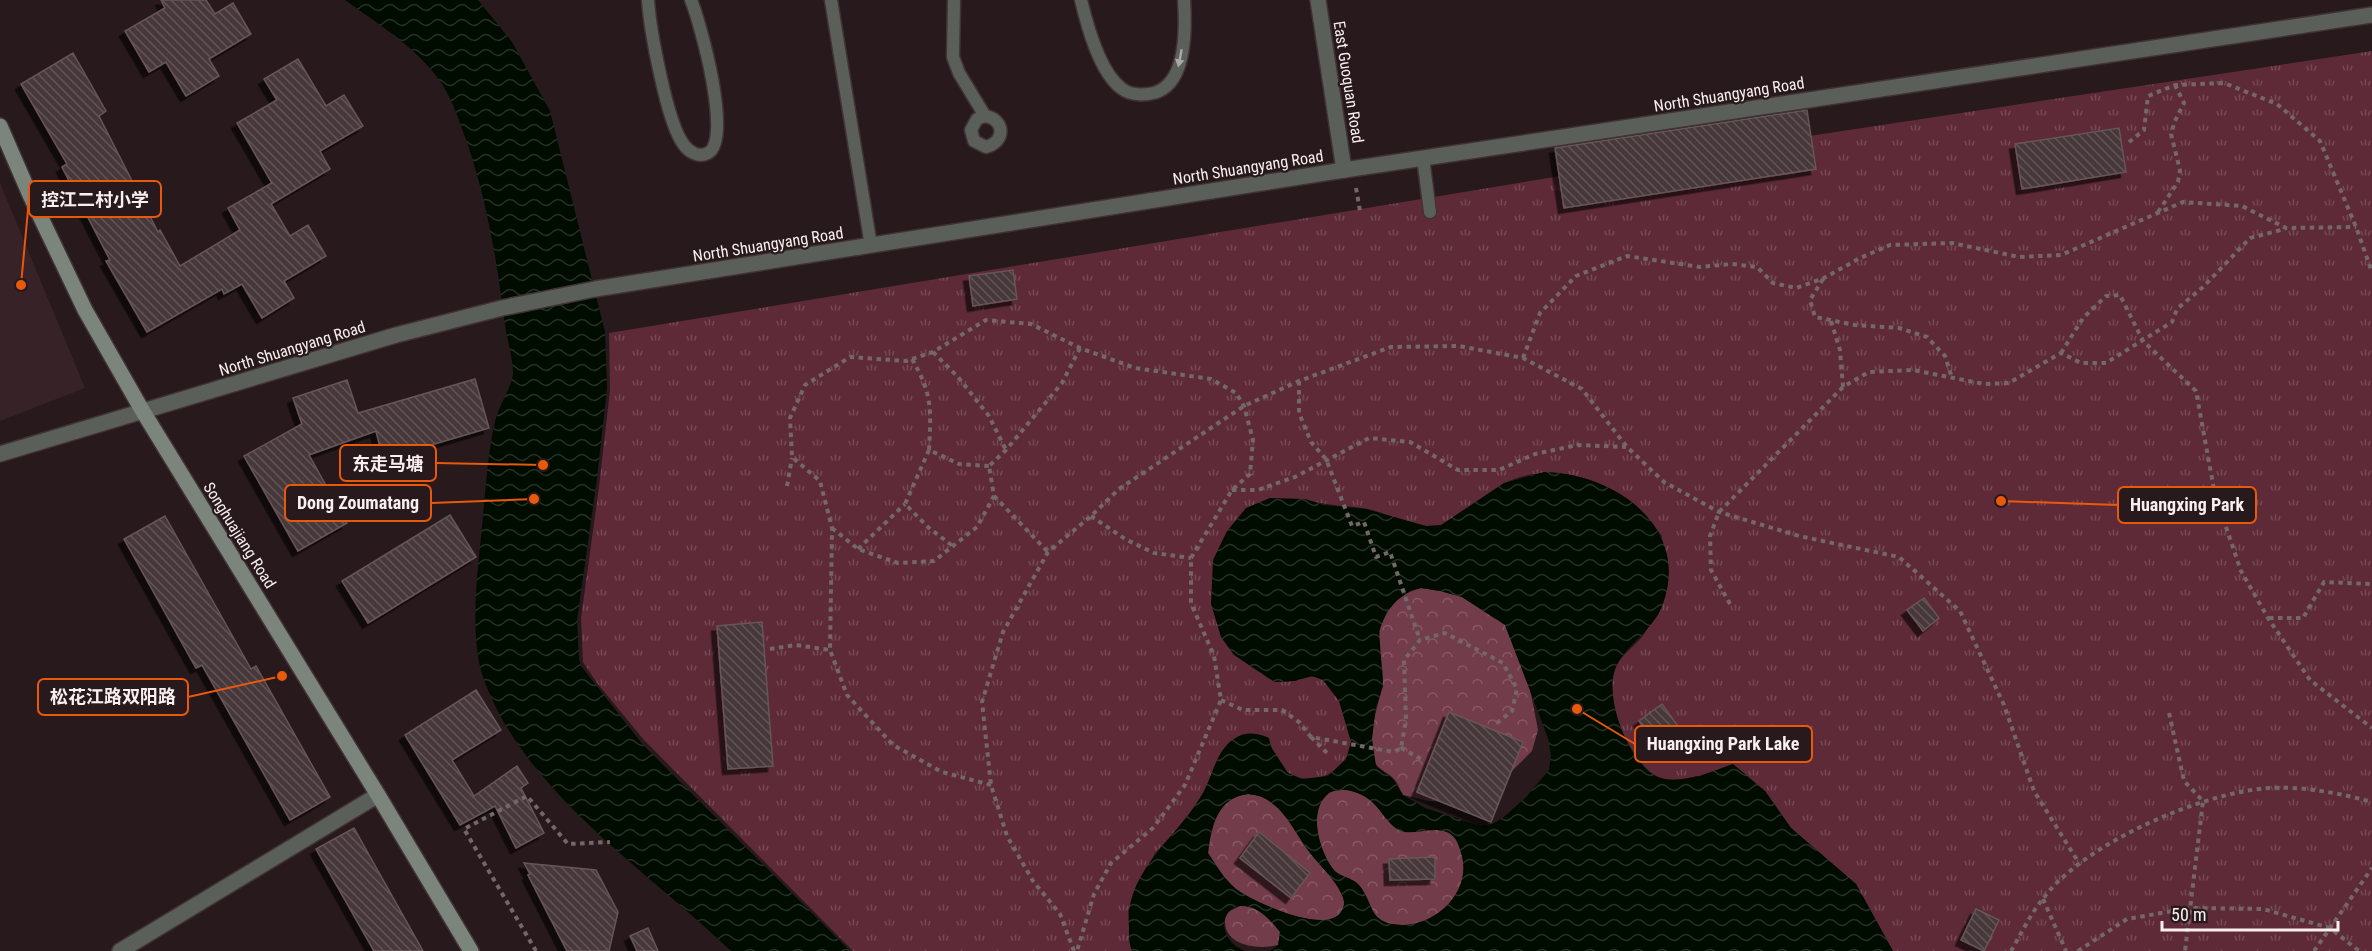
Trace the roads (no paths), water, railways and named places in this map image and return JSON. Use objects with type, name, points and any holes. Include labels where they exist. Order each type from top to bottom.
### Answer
[{"type":"main road","name":"Songhuajiang Road","points":[[0,126],[85,310],[142,410],[471,951]]},
{"type":"street","name":"East Guoquan Road","points":[[1318,0],[1344,170]]},
{"type":"street","name":"North Shuangyang Road","points":[[0,454],[142,410],[266,376],[396,335],[502,308],[595,289],[1344,170],[2372,15]]},
{"type":"street","points":[[120,951],[378,795]]},
{"type":"lane","points":[[648,0],[665,94],[676,131],[683,145],[692,153],[708,154],[717,138],[711,73],[699,20],[691,0]]},
{"type":"lane","points":[[831,0],[871,246]]},
{"type":"lane","points":[[954,0],[953,57],[959,73],[985,116]]},
{"type":"lane","points":[[1081,0],[1090,37],[1111,76],[1121,88],[1132,93],[1146,94],[1160,92],[1176,75],[1181,56],[1185,15],[1184,0]]},
{"type":"lane","points":[[1423,158],[1430,212]]},
{"type":"water","points":[[345,0],[478,0],[512,42],[550,111],[605,332],[607,388],[577,620],[581,666],[643,745],[850,951],[731,951],[590,826],[527,757],[502,718],[483,677],[476,639],[475,618],[477,575],[491,445],[495,422],[513,375],[486,212],[468,145],[442,84],[433,71],[410,48]]},
{"type":"water","points":[[1544,472],[1570,475],[1596,482],[1619,494],[1640,509],[1656,528],[1666,551],[1669,576],[1663,604],[1653,622],[1620,660],[1615,669],[1613,681],[1616,713],[1629,745],[1647,770],[1658,777],[1667,779],[1686,779],[1733,764],[1765,791],[1791,828],[1856,884],[1893,951],[1270,951],[1278,945],[1280,932],[1263,915],[1249,907],[1237,906],[1229,912],[1225,921],[1225,932],[1232,943],[1245,951],[1132,951],[1129,937],[1130,908],[1134,890],[1153,858],[1200,798],[1218,758],[1228,744],[1238,736],[1247,734],[1269,738],[1271,747],[1288,773],[1302,779],[1328,776],[1346,759],[1351,742],[1339,701],[1323,680],[1312,676],[1295,681],[1275,682],[1234,655],[1221,637],[1211,604],[1213,560],[1227,531],[1246,508],[1270,498],[1305,499],[1323,505],[1366,509],[1426,526],[1441,525],[1504,483]],"holes":[[[1421,588],[1462,597],[1505,625],[1548,738],[1551,755],[1549,770],[1527,796],[1503,818],[1492,824],[1481,826],[1425,808],[1403,795],[1393,779],[1376,766],[1372,739],[1376,707],[1383,686],[1379,630],[1387,612],[1397,600],[1410,591]],[[1347,790],[1363,795],[1394,827],[1404,832],[1442,831],[1448,832],[1455,838],[1462,856],[1461,882],[1456,894],[1439,913],[1415,924],[1391,924],[1383,921],[1373,912],[1359,885],[1333,869],[1323,852],[1317,820],[1322,800],[1335,791]],[[1248,794],[1261,797],[1283,814],[1339,889],[1344,905],[1336,917],[1324,920],[1309,919],[1275,909],[1245,895],[1224,876],[1208,853],[1209,843],[1214,824],[1223,807],[1238,797]]]},
{"type":"place","name":"控江二村小学","points":[[21,285]]},
{"type":"place","name":"东走马塘","points":[[543,465]]},
{"type":"place","name":"Dong Zoumatang","points":[[534,499]]},
{"type":"place","name":"Huangxing Park","points":[[2001,501]]},
{"type":"place","name":"松花江路双阳路","points":[[282,676]]},
{"type":"place","name":"Huangxing Park Lake","points":[[1577,709]]}]
